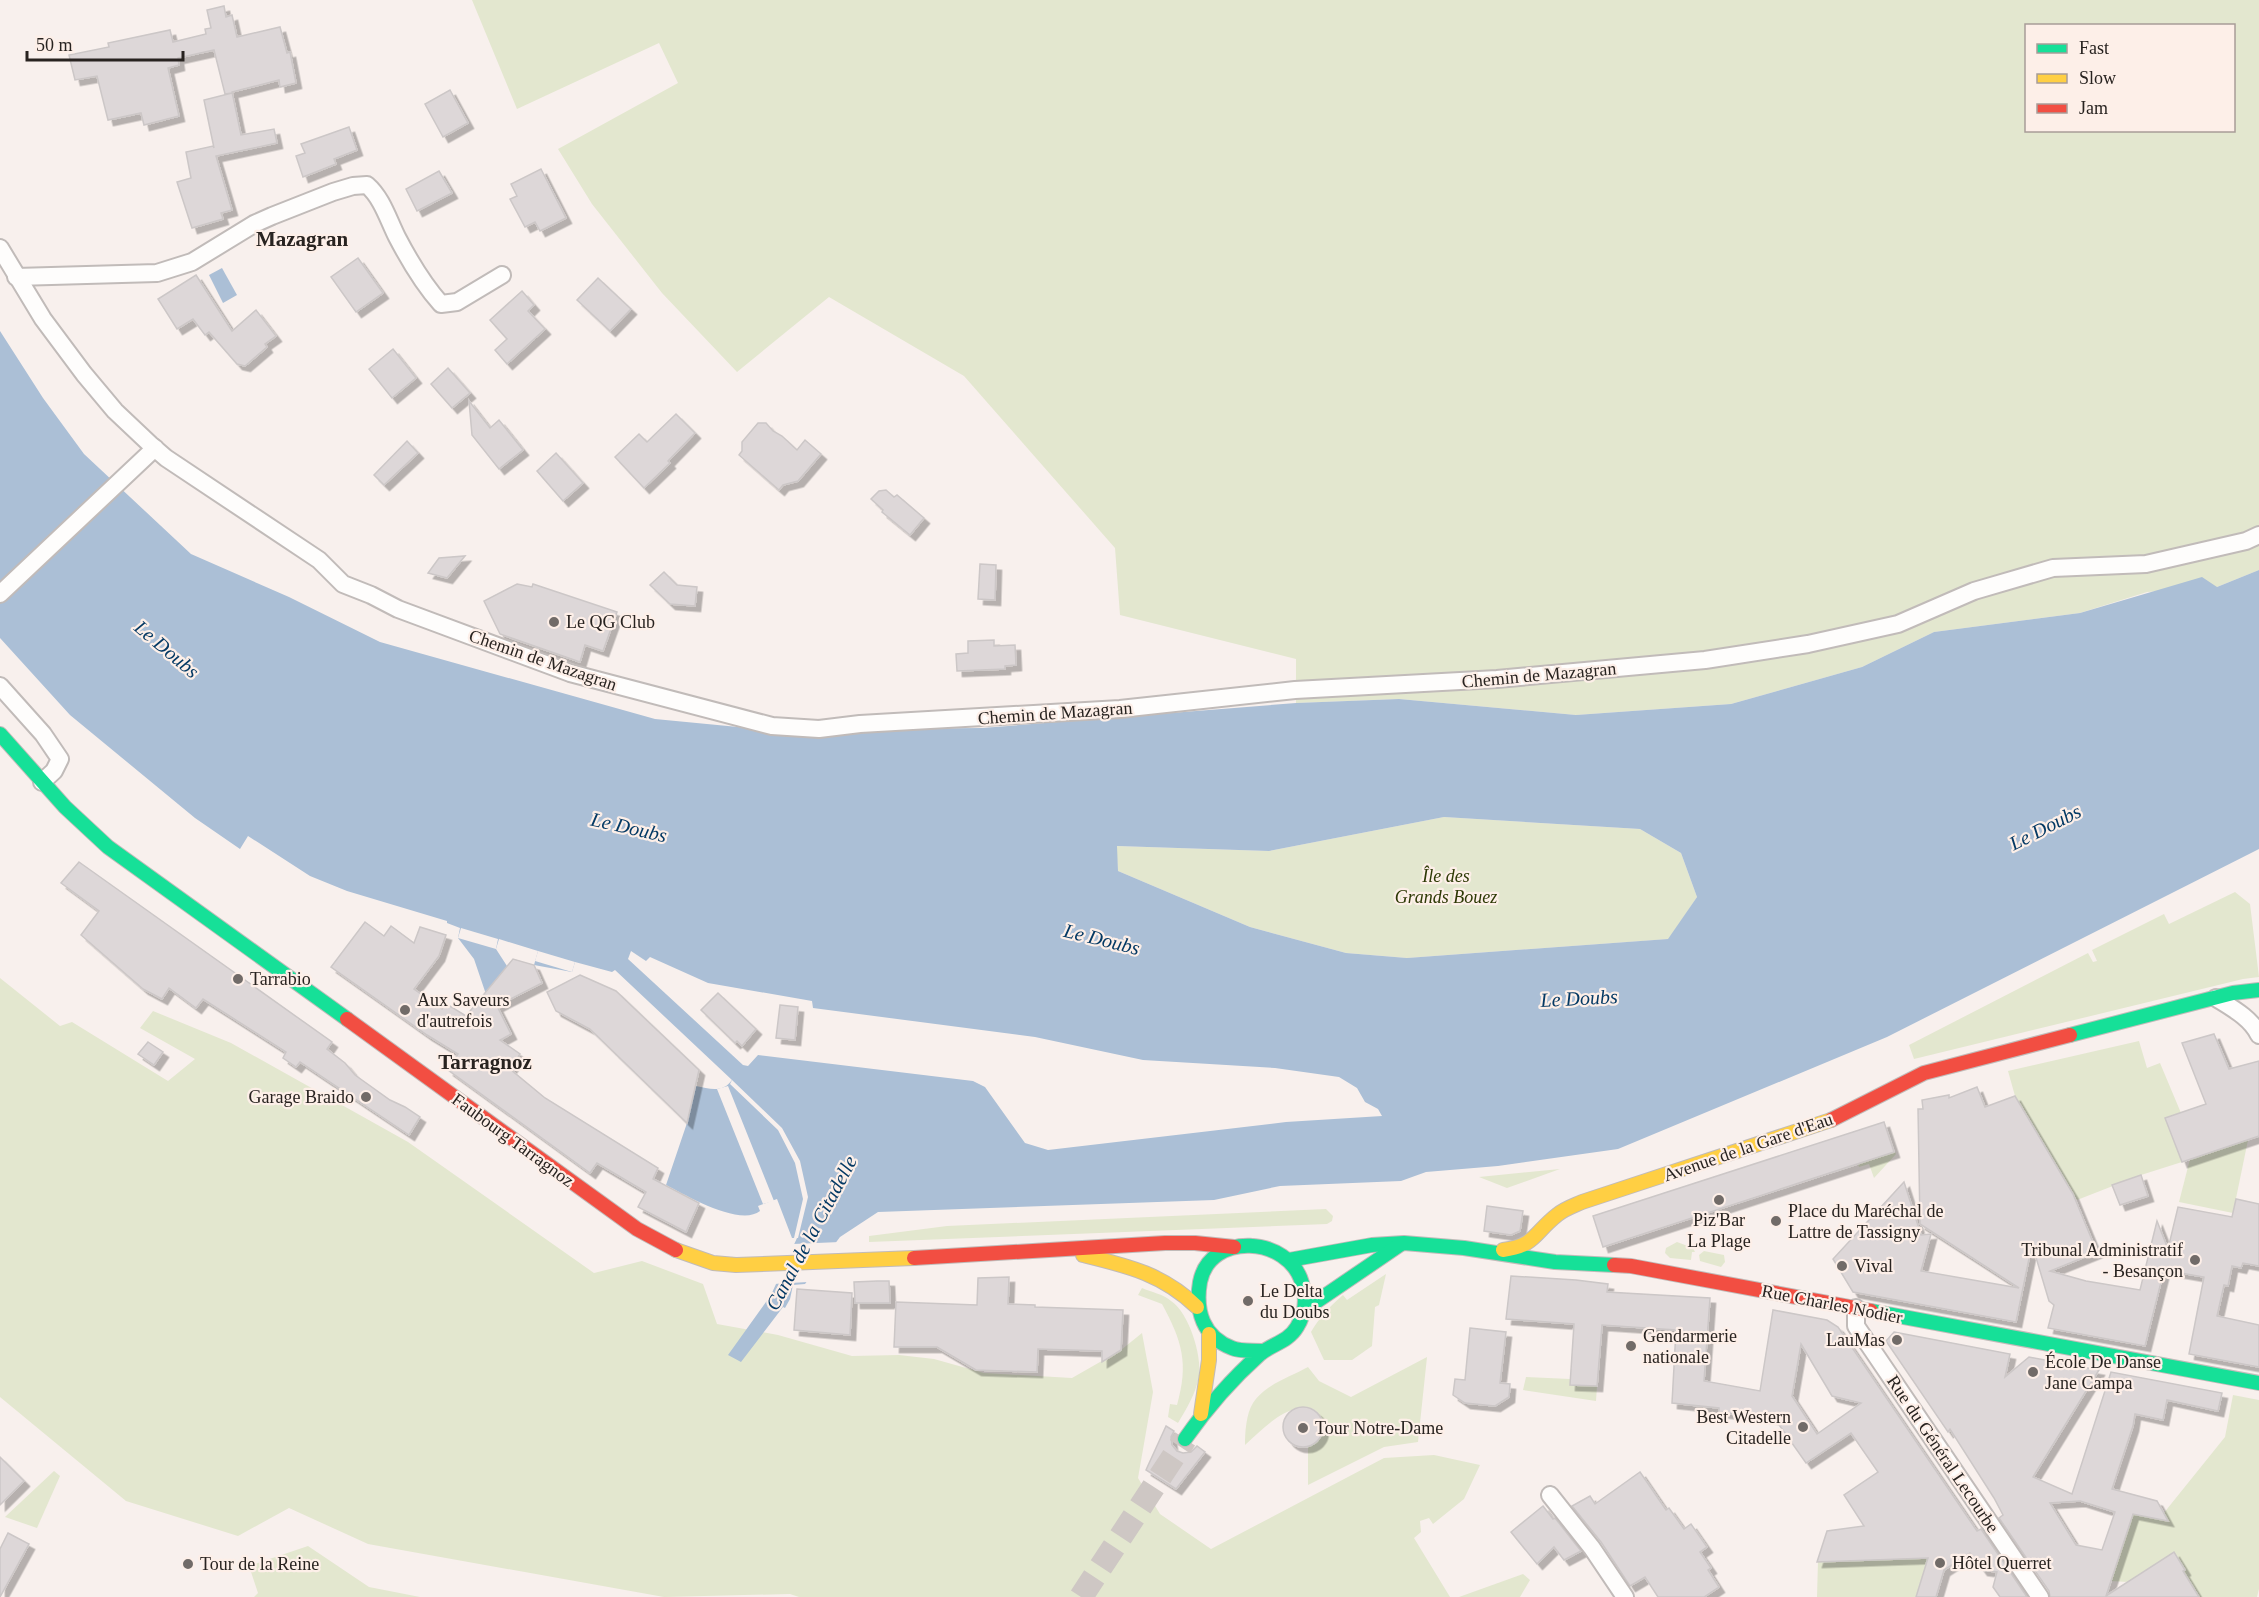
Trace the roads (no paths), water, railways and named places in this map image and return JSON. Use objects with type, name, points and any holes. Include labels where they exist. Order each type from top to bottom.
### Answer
[{"type":"main road","name":"Faubourg Tarragnoz","points":[[0,734],[42,782],[91,833],[108,847],[637,1229],[683,1254],[713,1263],[736,1265],[838,1262],[1165,1243],[1234,1247]]},
{"type":"main road","name":"Avenue de la Gare d'Eau","points":[[1488,1251],[1515,1249],[1529,1245],[1557,1214],[1582,1202],[1827,1122],[1924,1073],[2216,998],[2259,990]]},
{"type":"main road","name":"Rue Charles Nodier","points":[[1289,1260],[1384,1244],[1403,1244],[1440,1245],[1546,1261],[1631,1266],[2259,1383]]},
{"type":"main road","points":[[1304,1310],[1403,1244]]},
{"type":"main road","points":[[1185,1439],[1201,1414],[1264,1351],[1287,1339],[1295,1329],[1304,1310],[1305,1292],[1299,1275],[1289,1260],[1277,1251],[1263,1246],[1234,1247],[1220,1254],[1205,1270],[1197,1292],[1197,1307],[1201,1321],[1209,1334],[1221,1344],[1249,1353],[1264,1351]]},
{"type":"main road","name":"Faubourg Tarragnoz","points":[[1061,1249],[1139,1269],[1166,1280],[1182,1290],[1197,1307]]},
{"type":"main road","points":[[1201,1414],[1209,1360],[1209,1334]]},
{"type":"street","points":[[16,277],[157,273],[192,262],[254,224],[272,216],[333,192],[353,186],[367,185],[376,193],[427,288],[441,303],[457,302],[502,275]]},
{"type":"street","name":"Chemin de Mazagran","points":[[0,248],[44,319],[84,374],[116,411],[155,448],[319,560],[343,584],[398,609],[570,673],[772,726],[819,729],[860,724],[1119,709],[1295,690],[1497,679],[1705,660],[1808,644],[1898,624],[1974,591],[2053,568],[2146,564],[2246,541],[2259,535]]},
{"type":"street","points":[[0,594],[155,448]]},
{"type":"street","points":[[0,687],[43,734],[60,759],[54,771],[42,782]]},
{"type":"street","points":[[2216,998],[2239,1013],[2256,1028],[2259,1035]]},
{"type":"street","name":"Rue du Général Lecourbe","points":[[1856,1308],[1857,1326],[2040,1597]]},
{"type":"street","points":[[1550,1495],[1621,1588],[1625,1597]]},
{"type":"water","points":[[222,268],[237,295],[223,303],[209,275]]},
{"type":"water","points":[[0,331],[43,398],[84,454],[191,554],[289,597],[380,642],[655,719],[769,730],[982,728],[1296,703],[1399,699],[1576,715],[1731,704],[1862,667],[1934,632],[2080,613],[2202,577],[2217,587],[2259,570],[2259,849],[1887,1037],[1618,1149],[1498,1166],[1426,1172],[1401,1181],[1280,1186],[1214,1200],[878,1212],[840,1237],[805,1284],[793,1285],[785,1308],[783,1307],[741,1362],[728,1355],[771,1295],[797,1238],[792,1238],[777,1199],[758,1206],[760,1211],[751,1215],[740,1215],[713,1208],[666,1185],[687,1123],[696,1086],[720,1088],[725,1087],[732,1080],[615,970],[612,972],[575,962],[572,972],[534,965],[538,951],[499,939],[496,949],[507,966],[519,995],[491,1009],[474,959],[458,938],[460,928],[447,921],[347,891],[310,876],[248,836],[240,849],[195,818],[70,715],[0,638]],"holes":[[[1444,817],[1640,829],[1681,853],[1697,897],[1668,939],[1407,958],[1346,953],[1250,927],[1118,871],[1117,846],[1269,851]],[[631,951],[646,961],[650,957],[708,983],[812,1001],[813,1008],[1035,1037],[1143,1060],[1275,1068],[1339,1077],[1357,1088],[1365,1102],[1378,1109],[1382,1116],[1286,1122],[1048,1150],[1025,1143],[985,1087],[973,1081],[758,1055],[748,1066],[743,1065],[628,959]]]},
{"type":"tunnel","points":[[1081,1597],[1185,1439]]},
{"type":"place","name":"Le QG Club","points":[[554,622]]},
{"type":"place","name":"Tarrabio","points":[[238,979]]},
{"type":"place","name":"Aux Saveurs d'autrefois","points":[[405,1010]]},
{"type":"place","name":"Garage Braido","points":[[366,1097]]},
{"type":"place","name":"Piz'Bar La Plage","points":[[1719,1200]]},
{"type":"place","name":"Place du Maréchal de Lattre de Tassigny","points":[[1776,1221]]},
{"type":"place","name":"Tribunal Administratif - Besançon","points":[[2195,1260]]},
{"type":"place","name":"Vival","points":[[1842,1266]]},
{"type":"place","name":"Le Delta du Doubs","points":[[1248,1301]]},
{"type":"place","name":"LauMas","points":[[1897,1340]]},
{"type":"place","name":"Gendarmerie nationale","points":[[1631,1346]]},
{"type":"place","name":"École De Danse Jane Campa","points":[[2033,1372]]},
{"type":"place","name":"Best Western Citadelle","points":[[1803,1427]]},
{"type":"place","name":"Tour Notre-Dame","points":[[1303,1428]]},
{"type":"place","name":"Hôtel Querret","points":[[1940,1563]]},
{"type":"place","name":"Tour de la Reine","points":[[188,1564]]},
{"type":"district","name":"Mazagran","points":[[302,239]]},
{"type":"district","name":"Tarragnoz","points":[[485,1062]]},
{"type":"water label","name":"Le Doubs","points":[[167,649]]},
{"type":"water label","name":"Le Doubs","points":[[629,827]]},
{"type":"water label","name":"Le Doubs","points":[[2045,827]]},
{"type":"water label","name":"Le Doubs","points":[[1102,939]]},
{"type":"water label","name":"Le Doubs","points":[[1579,998]]},
{"type":"water label","name":"Canal de la Citadelle","points":[[811,1233]]},
{"type":"park label","name":"Île des Grands Bouez","points":[[1446,886]]}]
